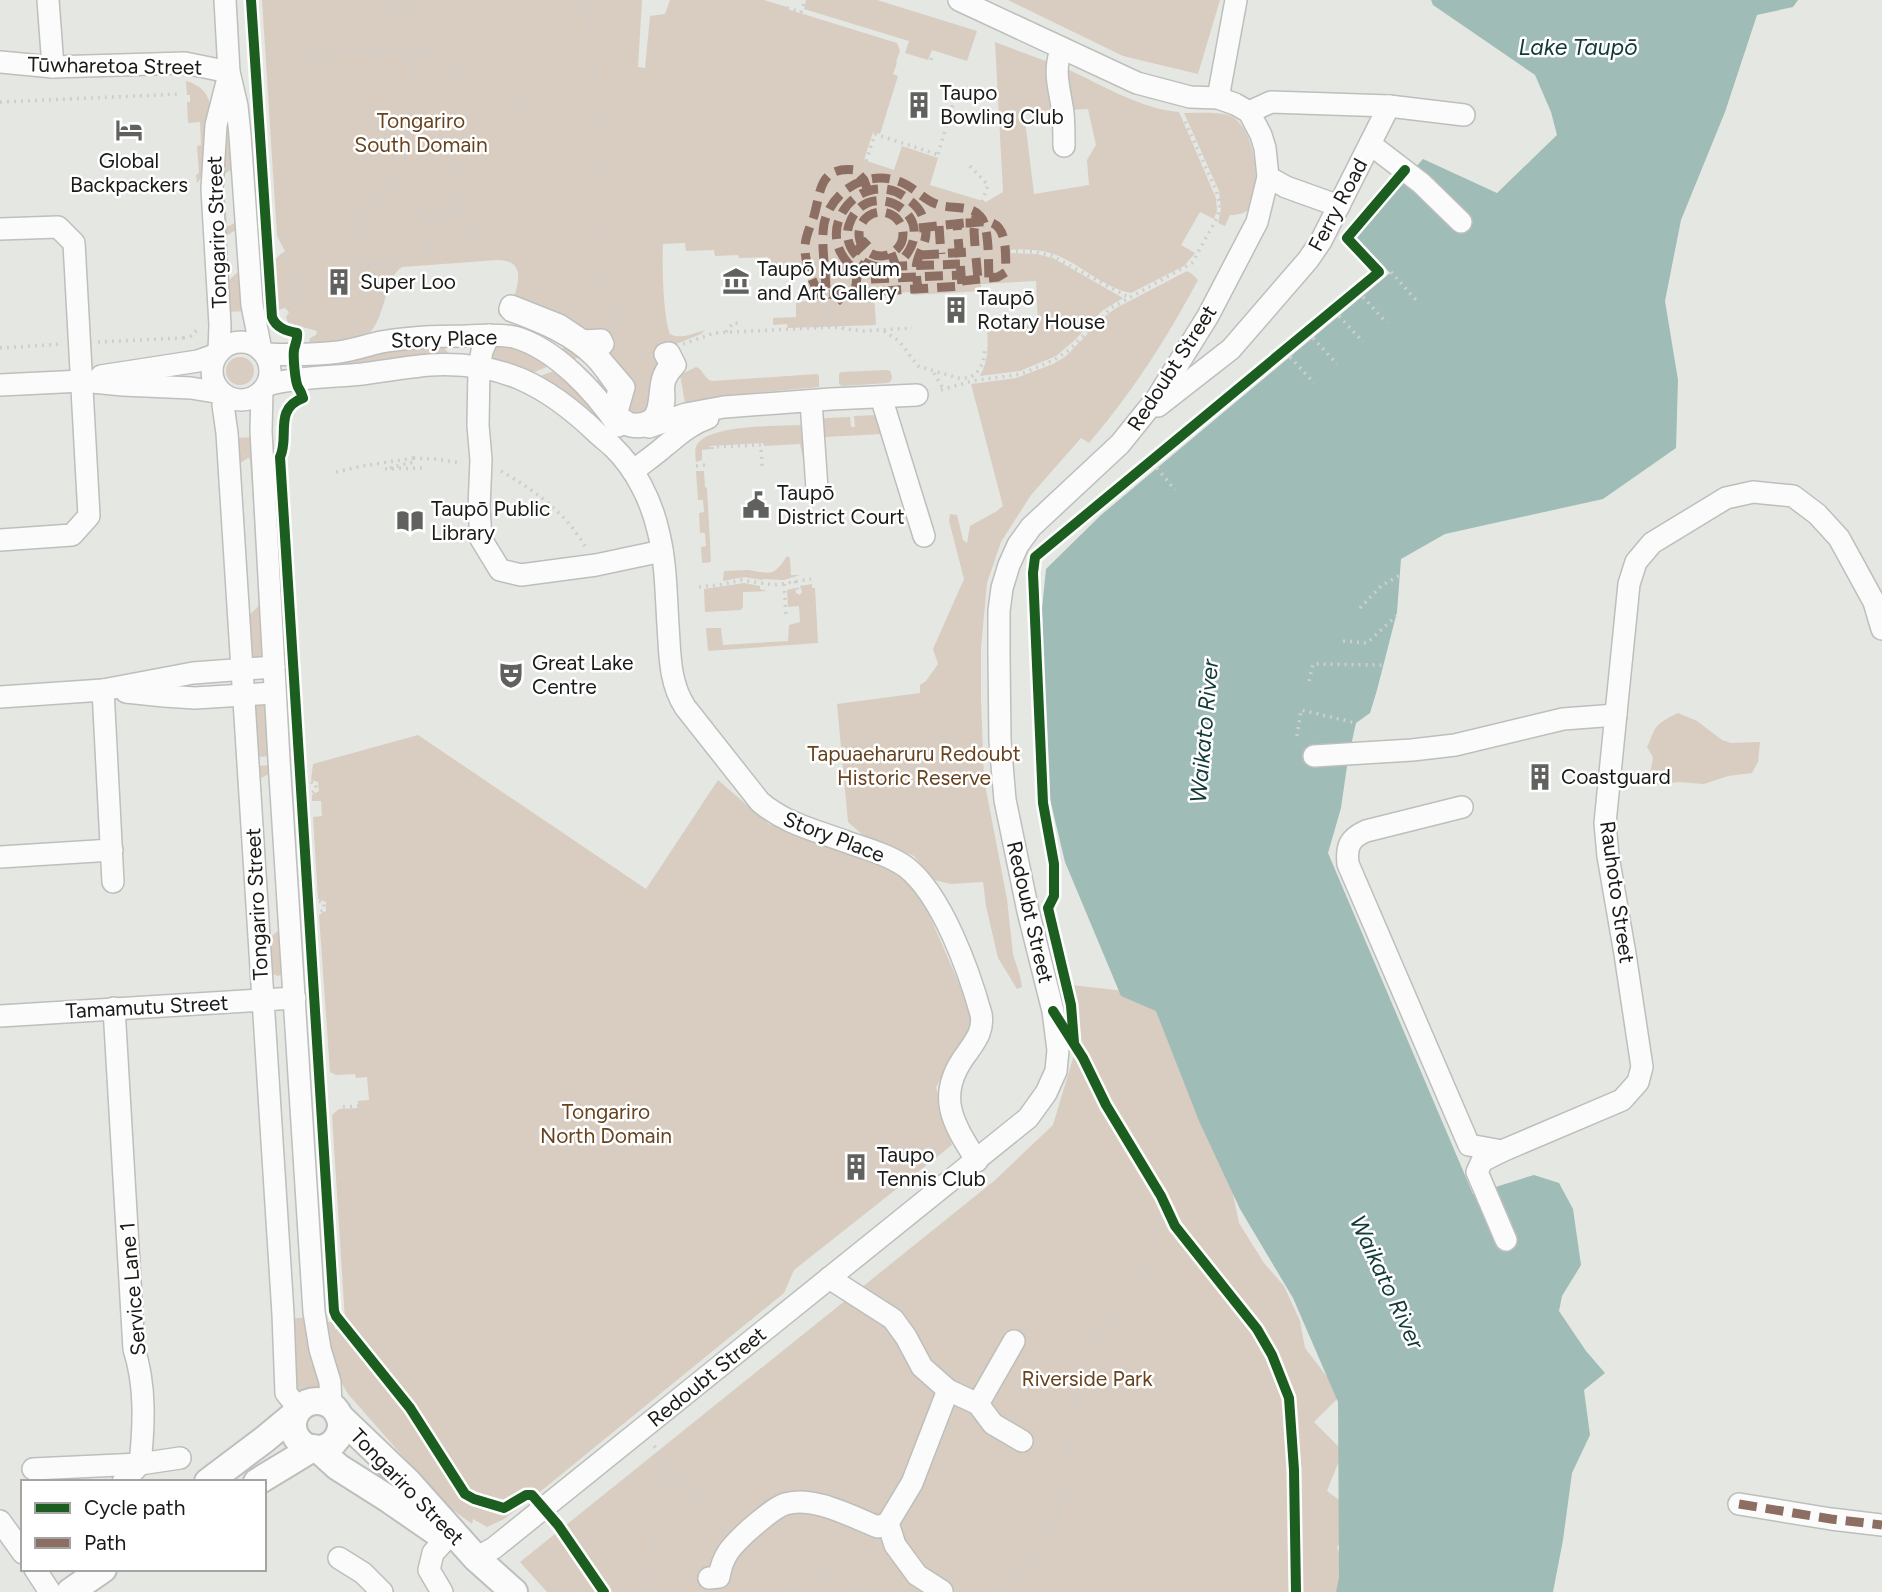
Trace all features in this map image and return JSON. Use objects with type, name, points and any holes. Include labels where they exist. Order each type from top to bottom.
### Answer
[{"type":"main road","points":[[211,1480],[306,1404],[323,1402],[335,1411],[340,1424],[334,1441],[327,1446],[315,1448],[260,1480]]},
{"type":"main road","points":[[297,1411],[293,1422],[294,1432],[304,1445],[315,1448]]},
{"type":"main road","name":"Tongariro Street","points":[[335,1411],[408,1482],[476,1558],[514,1592]]},
{"type":"main road","name":"Tongariro Street","points":[[315,1448],[338,1467],[476,1558]]},
{"type":"main road","points":[[70,1592],[100,1571]]},
{"type":"street","points":[[48,0],[53,67]]},
{"type":"street","name":"Tongariro Street","points":[[225,0],[229,72],[240,135],[252,305],[263,352]]},
{"type":"street","points":[[958,0],[1137,83],[1190,97],[1219,98],[1235,104],[1248,112],[1261,135],[1267,169],[1286,187],[1339,206]]},
{"type":"street","points":[[1219,98],[1236,0]]},
{"type":"street","points":[[1062,48],[1056,72],[1063,115],[1064,146]]},
{"type":"street","name":"Tūwharetoa Street","points":[[0,62],[53,67],[185,63],[229,72]]},
{"type":"street","name":"Tongariro Street","points":[[218,353],[220,317],[212,189],[216,125],[229,72]]},
{"type":"street","points":[[1248,112],[1270,102],[1389,106],[1464,115]]},
{"type":"street","name":"Ferry Road","points":[[1140,421],[1231,349],[1308,260],[1321,241],[1389,106]]},
{"type":"street","points":[[1370,144],[1421,183],[1461,222]]},
{"type":"street","name":"Redoubt Street","points":[[476,1558],[494,1548],[977,1161],[1028,1118],[1046,1093],[1056,1071],[1058,1050],[1053,1011],[1028,911],[1005,800],[1000,741],[999,611],[1002,588],[1018,545],[1031,527],[1121,444],[1157,398],[1186,352],[1257,222],[1267,169]]},
{"type":"street","points":[[0,229],[58,227],[74,243],[89,516],[72,535],[0,540]]},
{"type":"street","points":[[510,307],[559,325],[583,341],[601,340],[603,344],[594,352],[624,387],[617,415],[630,424],[648,422],[657,413],[660,406],[661,381],[671,365],[665,351],[675,365],[663,382],[663,406],[659,415],[648,425],[629,426],[613,415],[619,388],[597,359],[556,329],[512,311],[510,307]]},
{"type":"street","points":[[489,335],[479,368],[479,508],[481,539],[500,570],[521,575],[596,565],[662,551]]},
{"type":"street","name":"Story Place","points":[[263,352],[303,356],[360,349],[376,343],[410,338],[489,335],[512,337],[529,343],[552,357],[597,398],[654,516],[662,551],[673,682],[680,699],[698,726],[760,802],[774,814],[892,859],[916,877],[928,889],[936,903],[963,962],[983,1023],[955,1072],[949,1096],[950,1107],[961,1136],[977,1161]]},
{"type":"street","points":[[0,385],[82,381],[123,386],[191,387],[244,400],[254,397],[265,388],[270,366],[263,352],[250,343],[237,342],[198,361],[120,372],[82,381]]},
{"type":"street","points":[[218,353],[212,371],[214,383],[222,394]]},
{"type":"street","name":"Story Place","points":[[265,388],[296,378],[409,367],[433,365],[479,368],[509,374],[530,382],[620,442]]},
{"type":"street","name":"Tongariro Street","points":[[265,388],[261,431],[275,693],[315,1319],[335,1411]]},
{"type":"street","name":"Tongariro Street","points":[[222,394],[227,433],[244,695],[286,1393],[297,1411]]},
{"type":"street","points":[[620,442],[643,429],[694,412],[724,407],[917,396]]},
{"type":"street","points":[[881,397],[924,536]]},
{"type":"street","points":[[811,401],[817,489]]},
{"type":"street","points":[[633,471],[676,435],[697,422],[722,412],[754,406]]},
{"type":"street","name":"Rauhoto Street","points":[[1506,1240],[1477,1172],[1482,1161],[1622,1100],[1638,1082],[1642,1067],[1605,823],[1629,584],[1636,562],[1652,543],[1726,498],[1753,492],[1793,496],[1817,514],[1839,538],[1880,618]]},
{"type":"street","points":[[0,697],[103,690],[193,673],[274,667]]},
{"type":"street","points":[[103,690],[209,698],[275,693]]},
{"type":"street","points":[[103,690],[113,882]]},
{"type":"street","points":[[1314,756],[1455,745],[1563,719],[1616,715]]},
{"type":"street","points":[[1462,807],[1366,831],[1349,843],[1347,853],[1353,875],[1469,1145],[1503,1151]]},
{"type":"street","points":[[0,857],[111,850]]},
{"type":"street","name":"Tamamutu Street","points":[[0,1016],[295,998]]},
{"type":"street","name":"Service Lane 1","points":[[114,1008],[134,1349],[141,1370],[143,1433],[140,1464]]},
{"type":"street","points":[[829,1278],[893,1319],[922,1367],[948,1390],[978,1404],[993,1424],[1022,1441]]},
{"type":"street","points":[[978,1404],[1014,1341]]},
{"type":"street","points":[[709,1578],[719,1577],[730,1547],[772,1511],[786,1504],[800,1501],[819,1504],[878,1527],[888,1523],[912,1483],[948,1390]]},
{"type":"street","points":[[33,1469],[140,1464],[180,1458]]},
{"type":"street","points":[[125,1480],[140,1464]]},
{"type":"street","points":[[1739,1504],[1882,1525]]},
{"type":"street","points":[[0,1521],[20,1546]]},
{"type":"street","points":[[888,1523],[895,1545],[917,1575],[942,1591]]},
{"type":"street","points":[[442,1592],[429,1570],[433,1553],[446,1539]]},
{"type":"street","points":[[340,1558],[363,1573],[382,1592]]},
{"type":"street","points":[[35,1571],[50,1592]]},
{"type":"path","points":[[388,0],[394,18],[422,51],[538,115],[562,136],[587,164],[598,167]]},
{"type":"path","points":[[394,18],[414,0]]},
{"type":"path","points":[[586,0],[599,112],[598,271],[603,289],[614,310],[612,328]]},
{"type":"path","points":[[787,8],[801,12],[806,0]]},
{"type":"path","points":[[277,56],[358,50],[422,51]]},
{"type":"path","points":[[397,266],[355,267],[354,258],[358,233],[378,198],[397,176],[406,152],[414,51]]},
{"type":"path","points":[[0,102],[181,94]]},
{"type":"path","points":[[866,161],[875,134],[938,154],[955,104]]},
{"type":"path","points":[[881,330],[899,341],[918,366],[931,371],[958,379],[1021,374],[1054,360],[1069,350],[1104,313],[1189,267],[1219,214],[1220,205],[1181,112]]},
{"type":"path","points":[[453,163],[462,173],[457,182],[462,192],[453,210]]},
{"type":"path","points":[[970,166],[988,185],[979,210]]},
{"type":"path","points":[[378,198],[394,210],[409,208],[419,211],[421,218],[438,222],[441,211],[460,210],[488,255]]},
{"type":"path","points":[[280,241],[371,209]]},
{"type":"path","points":[[426,219],[428,259]]},
{"type":"path","points":[[970,252],[978,254],[975,246]]},
{"type":"path","points":[[1009,251],[1036,252],[1052,256],[1129,298]]},
{"type":"path","points":[[281,254],[296,275],[300,288],[296,303],[287,310]]},
{"type":"path","points":[[824,262],[825,271]]},
{"type":"path","points":[[372,266],[378,279],[380,308]]},
{"type":"path","points":[[1391,272],[1417,301]]},
{"type":"path","points":[[296,275],[317,274]]},
{"type":"path","points":[[1347,299],[1360,293],[1387,323]]},
{"type":"path","points":[[815,328],[837,303],[830,298]]},
{"type":"path","points":[[1325,316],[1338,312],[1363,342]]},
{"type":"path","points":[[827,313],[845,329]]},
{"type":"path","points":[[184,346],[183,338],[191,336],[200,327],[201,318]]},
{"type":"path","points":[[725,333],[731,325],[740,323]]},
{"type":"path","points":[[1315,325],[1309,336],[1337,364]]},
{"type":"path","points":[[615,344],[631,353],[665,351],[707,335],[725,333],[837,327],[856,331],[912,328]]},
{"type":"path","points":[[1293,343],[1286,355],[1314,383]]},
{"type":"path","points":[[931,371],[942,390],[971,379],[981,367],[985,350]]},
{"type":"path","points":[[712,449],[761,444],[762,467]]},
{"type":"path","points":[[414,463],[385,469],[433,459],[500,470],[545,500],[564,517],[596,565]]},
{"type":"path","points":[[336,472],[362,466],[414,463],[422,468]]},
{"type":"path","points":[[1143,468],[1155,464],[1175,491]]},
{"type":"path","points":[[696,466],[705,466]]},
{"type":"path","points":[[1360,608],[1381,586],[1400,575]]},
{"type":"path","points":[[699,587],[741,580],[784,584],[811,579]]},
{"type":"path","points":[[795,581],[798,591]]},
{"type":"path","points":[[784,584],[786,616]]},
{"type":"path","points":[[1343,641],[1367,643],[1396,616]]},
{"type":"path","points":[[1309,681],[1313,664],[1383,666]]},
{"type":"path","points":[[1297,736],[1301,710],[1356,723]]},
{"type":"path","points":[[306,781],[307,793]]},
{"type":"path","points":[[314,902],[314,915]]},
{"type":"path","points":[[344,1107],[358,1106]]},
{"type":"path","points":[[1154,1184],[1170,1216]]},
{"type":"path","points":[[995,1592],[1023,1570],[1039,1553],[1058,1514],[1077,1387],[1087,1350],[1124,1304],[1147,1258],[1156,1234],[1161,1196]]},
{"type":"path","points":[[649,1592],[650,1564],[668,1461],[721,1527],[722,1541]]},
{"type":"path","points":[[786,1592],[793,1585],[811,1577],[825,1576],[866,1592]]},
{"type":"path","points":[[547,1585],[548,1592]]},
{"type":"green space","name":"Tongariro South Domain","points":[[262,0],[642,0],[638,67],[645,68],[650,16],[665,14],[670,0],[764,0],[897,43],[900,51],[893,74],[898,76],[880,134],[873,132],[864,160],[894,170],[902,146],[938,158],[930,185],[986,202],[1003,192],[995,42],[1051,63],[1058,110],[1024,112],[1034,194],[1089,185],[1087,160],[1096,145],[1088,109],[1067,110],[1063,67],[1135,101],[1179,112],[1216,198],[1217,210],[1214,219],[1200,212],[1181,245],[1195,253],[1184,266],[1131,293],[1110,286],[1053,254],[1009,250],[1010,253],[1053,258],[1123,298],[1102,311],[1056,356],[1020,371],[980,376],[988,346],[987,327],[1038,325],[1036,281],[981,284],[981,291],[874,294],[876,325],[788,328],[787,324],[773,325],[773,318],[796,317],[796,302],[809,301],[807,266],[769,267],[768,257],[715,256],[714,250],[686,251],[685,243],[663,244],[664,303],[670,334],[683,336],[705,330],[666,348],[643,426],[592,381],[611,378],[590,353],[569,361],[557,351],[576,342],[510,309],[518,277],[514,265],[508,262],[498,260],[402,267],[391,281],[376,324],[370,333],[357,340],[323,342],[308,348],[310,338],[316,335],[317,331],[288,323],[286,317],[289,312],[285,308],[279,310],[271,262],[285,251],[277,236]]},
{"type":"green space","points":[[806,0],[877,0],[977,31],[967,61],[932,50],[928,60],[905,53],[909,41],[804,9]]},
{"type":"green space","points":[[1008,0],[1220,0],[1198,74],[1123,56]]},
{"type":"green space","points":[[186,81],[203,90],[210,110],[202,176],[197,183],[197,146],[201,145],[200,122],[188,123],[187,102],[190,102],[190,95],[187,95]]},
{"type":"green space","points":[[228,112],[232,169],[223,175],[227,226],[240,220],[247,311],[225,312],[226,283],[238,272],[236,231],[223,238],[218,189]]},
{"type":"green space","points":[[1184,113],[1228,115],[1245,130],[1250,143],[1256,171],[1254,198],[1248,210],[1230,215],[1225,226],[1218,223],[1221,209],[1219,191]]},
{"type":"green space","name":"Tapuaeharuru Redoubt Historic Reserve","points":[[1187,271],[1198,280],[1161,344],[1120,405],[1089,443],[1081,438],[1031,495],[1001,542],[987,583],[981,648],[984,779],[1007,899],[1013,954],[1022,987],[1017,989],[998,958],[983,882],[951,884],[934,880],[914,856],[864,836],[848,822],[837,704],[920,693],[920,685],[938,664],[933,649],[964,579],[949,521],[950,514],[957,515],[963,540],[967,543],[970,526],[1003,506],[971,384],[1016,378],[1053,364],[1066,356],[1116,308]]},
{"type":"green space","points":[[505,343],[539,356],[549,366],[529,377],[492,363],[493,350],[497,345]]},
{"type":"green space","points":[[444,347],[450,356],[398,357],[309,373],[308,363],[354,359],[396,348]]},
{"type":"green space","points":[[240,357],[250,361],[254,371],[250,381],[240,385],[230,381],[226,371],[230,361]]},
{"type":"green space","points":[[557,367],[590,402],[607,431],[537,377],[554,371]]},
{"type":"green space","points":[[696,367],[712,381],[817,374],[819,387],[722,396],[685,403],[680,375]]},
{"type":"green space","points":[[890,371],[892,376],[888,383],[839,384],[841,372]]},
{"type":"green space","points":[[877,415],[882,434],[825,437],[824,429],[819,429],[821,420],[826,418],[850,417],[851,427],[855,427],[854,416]]},
{"type":"green space","points":[[802,425],[803,458],[800,444],[764,446],[763,443],[710,446],[710,449],[702,450],[702,460],[696,462],[697,445],[708,436],[749,427]]},
{"type":"green space","points":[[255,437],[268,649],[263,660],[250,658],[248,616],[260,605],[250,459],[236,466],[234,438]]},
{"type":"green space","points":[[696,471],[704,471],[707,488],[711,562],[702,563],[701,547],[706,546],[705,533],[700,533],[699,513],[704,512],[703,500],[698,500]]},
{"type":"green space","points":[[787,556],[790,558],[791,575],[800,575],[784,580],[744,577],[723,581],[724,571],[775,571]]},
{"type":"green space","points":[[744,583],[760,586],[760,589],[767,591],[743,592],[741,610],[705,612],[704,589]]},
{"type":"green space","points":[[812,584],[812,588],[815,588],[818,643],[708,651],[706,628],[721,628],[723,645],[788,641],[789,625],[800,622],[799,606],[788,607],[787,590],[795,588],[800,595],[800,586]]},
{"type":"green space","points":[[265,703],[270,707],[275,756],[254,757],[255,705]]},
{"type":"green space","points":[[1678,713],[1697,721],[1722,740],[1731,743],[1760,742],[1758,762],[1752,773],[1728,776],[1704,784],[1678,782],[1648,786],[1653,757],[1647,747],[1658,725]]},
{"type":"green space","name":"Tongariro North Domain","points":[[418,735],[646,889],[718,780],[769,824],[896,871],[921,896],[975,1020],[936,1087],[952,1145],[794,1270],[784,1293],[536,1495],[528,1492],[506,1505],[467,1491],[419,1414],[345,1320],[332,1115],[339,1109],[358,1108],[358,1101],[369,1100],[367,1077],[356,1078],[355,1074],[336,1075],[330,1072],[319,915],[326,911],[326,902],[318,899],[313,817],[322,816],[321,801],[312,801],[312,795],[319,791],[318,782],[311,780],[313,764]]},
{"type":"green space","points":[[275,765],[286,972],[278,976],[270,973],[268,939],[279,930],[269,774],[256,781],[254,766]]},
{"type":"green space","name":"Riverside Park","points":[[1072,985],[1149,994],[1224,1151],[1239,1223],[1264,1263],[1284,1286],[1300,1321],[1305,1348],[1341,1395],[1314,1422],[1343,1451],[1327,1491],[1358,1514],[1337,1547],[1346,1577],[1340,1592],[547,1592],[520,1562],[994,1181],[1053,1125],[1079,1038]]},
{"type":"green space","points":[[310,1317],[322,1387],[292,1391],[288,1319]]},
{"type":"green space","points":[[319,1317],[327,1317],[328,1322],[334,1322],[335,1329],[341,1329],[342,1334],[347,1334],[412,1415],[464,1497],[505,1510],[527,1497],[532,1498],[504,1519],[487,1527],[473,1519],[472,1524],[445,1504],[348,1394],[338,1377]]},
{"type":"water","points":[[1431,0],[1798,0],[1793,7],[1757,15],[1725,112],[1681,220],[1665,301],[1678,380],[1676,448],[1603,499],[1445,534],[1401,559],[1397,612],[1370,713],[1356,723],[1341,808],[1328,853],[1473,1194],[1534,1175],[1559,1183],[1573,1209],[1581,1265],[1562,1296],[1559,1311],[1586,1351],[1605,1373],[1584,1390],[1590,1435],[1572,1473],[1553,1592],[1336,1592],[1339,1578],[1338,1402],[1293,1298],[1240,1209],[1199,1121],[1156,1011],[1121,996],[1065,862],[1044,774],[1039,638],[1046,569],[1101,515],[1390,273],[1355,236],[1423,159],[1497,193],[1557,135],[1551,112],[1535,75],[1433,5]]},
{"type":"marked path","points":[[868,191],[864,180],[855,170],[834,172],[824,182],[805,248],[810,273],[820,295],[962,286],[957,224]]},
{"type":"marked path","points":[[824,262],[824,224],[834,202],[842,193],[862,181],[886,178],[904,183],[934,203],[966,209],[980,216],[987,236],[989,279]]},
{"type":"marked path","points":[[848,263],[839,247],[836,231],[840,216],[849,203],[862,194],[877,189],[893,191],[914,204],[926,228],[916,265],[918,289]]},
{"type":"marked path","points":[[891,253],[896,266],[910,248],[914,231],[910,217],[900,207],[886,201],[871,202],[858,209],[849,225],[848,238],[852,250],[868,264],[884,268],[960,264]]},
{"type":"marked path","points":[[881,212],[896,219],[903,234],[896,249],[881,256],[866,249],[859,234],[866,219],[881,212]]},
{"type":"marked path","points":[[975,246],[976,216]]},
{"type":"marked path","points":[[962,281],[998,277],[1006,272],[1004,241],[1000,229],[989,222],[965,223]]},
{"type":"marked path","points":[[919,228],[964,223]]},
{"type":"marked path","points":[[939,226],[941,254]]},
{"type":"marked path","points":[[837,302],[842,295],[849,261],[869,239]]},
{"type":"marked path","points":[[921,255],[970,252]]},
{"type":"marked path","points":[[976,258],[978,279]]},
{"type":"marked path","points":[[855,292],[857,277],[865,262]]},
{"type":"marked path","points":[[825,271],[826,288],[830,298]]},
{"type":"marked path","points":[[871,279],[961,275]]},
{"type":"marked path","points":[[1739,1504],[1882,1525]]},
{"type":"cycle path","points":[[251,0],[272,317],[279,326],[297,333],[294,369],[303,398],[294,403],[285,416],[280,457],[334,1311],[410,1408],[465,1494],[504,1508],[526,1495],[532,1495],[558,1525],[604,1592]]},
{"type":"cycle path","points":[[1074,1043],[1071,1005],[1048,908],[1054,896],[1054,864],[1043,803],[1033,573],[1035,557],[1379,272],[1347,238],[1405,170]]},
{"type":"cycle path","points":[[1053,1011],[1083,1058],[1106,1105],[1161,1196],[1175,1226],[1257,1329],[1272,1355],[1289,1398],[1294,1470],[1296,1592]]},
{"type":"place","name":"Taupo Bowling Club","points":[[919,105]]},
{"type":"place","name":"Global Backpackers","points":[[129,130]]},
{"type":"place","name":"Taupō Museum and Art Gallery","points":[[736,281]]},
{"type":"place","name":"Super Loo","points":[[339,282]]},
{"type":"place","name":"Taupō Rotary House","points":[[956,310]]},
{"type":"place","name":"Taupō District Court","points":[[756,505]]},
{"type":"place","name":"Taupō Public Library","points":[[410,521]]},
{"type":"place","name":"Great Lake Centre","points":[[511,675]]},
{"type":"place","name":"Coastguard","points":[[1540,777]]},
{"type":"place","name":"Taupo Tennis Club","points":[[856,1167]]},
{"type":"water label","name":"Lake Taupō","points":[[1578,47]]},
{"type":"water label","name":"Waikato River","points":[[1204,731]]},
{"type":"water label","name":"Waikato River","points":[[1387,1282]]}]
